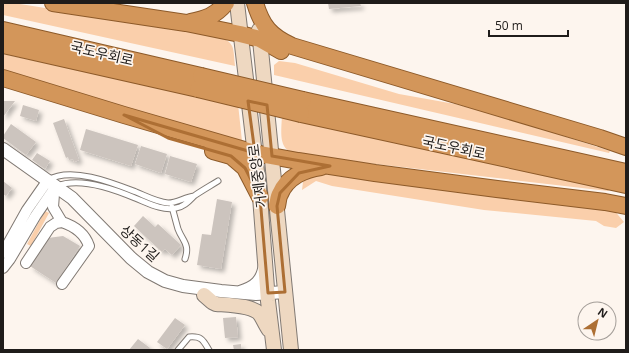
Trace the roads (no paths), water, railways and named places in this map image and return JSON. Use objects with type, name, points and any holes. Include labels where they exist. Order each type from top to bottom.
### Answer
[{"type":"highway","points":[[53,3],[186,23],[240,34],[260,39],[287,54],[390,85],[416,90],[439,90]]},
{"type":"highway","points":[[186,23],[207,19],[216,13],[226,3]]},
{"type":"highway","points":[[255,3],[262,21],[276,38],[292,46],[623,146]]},
{"type":"highway","name":"국도우회로","points":[[3,30],[200,82],[302,107],[607,174]]},
{"type":"highway","name":"국도우회로","points":[[3,45],[200,82]]},
{"type":"highway","points":[[3,78],[255,153],[330,166],[450,183],[606,202],[626,206]]},
{"type":"highway","points":[[124,115],[168,138],[231,156],[245,168],[260,197]]},
{"type":"highway","points":[[277,206],[280,193],[288,182],[299,173],[312,168],[330,166]]},
{"type":"highway","points":[[607,174],[626,172]]},
{"type":"highway","points":[[607,174],[626,185]]},
{"type":"main road","name":"거제중앙로","points":[[237,3],[260,197],[274,350]]},
{"type":"main road","name":"거제중앙로","points":[[255,3],[260,39],[291,350]]},
{"type":"main road","points":[[204,295],[216,304],[250,308],[255,310],[261,315],[272,334]]},
{"type":"street","name":"상동1길","points":[[3,149],[67,202],[144,277],[161,286],[184,292],[236,300],[286,296]]},
{"type":"street","name":"상동1길","points":[[3,159],[51,188],[72,198],[131,258],[148,272],[165,281],[183,286],[268,297]]},
{"type":"street","points":[[51,188],[53,207],[62,222]]},
{"type":"street","points":[[3,253],[27,210],[51,188]]},
{"type":"street","points":[[3,268],[10,259],[51,188]]},
{"type":"street","points":[[26,263],[50,227],[56,223],[62,222],[70,224],[87,238],[90,246],[62,284]]},
{"type":"street","points":[[238,292],[251,288],[257,284],[261,277],[266,260]]},
{"type":"lane","points":[[51,188],[54,177],[60,175],[72,175],[88,177],[119,186],[154,200],[170,202],[194,196]]},
{"type":"lane","points":[[51,188],[63,183],[93,185],[119,191],[153,206],[172,209],[178,208],[218,181]]},
{"type":"lane","points":[[170,202],[179,230],[187,245],[185,259]]},
{"type":"lane","points":[[178,350],[189,337],[198,336],[204,340],[209,350]]}]
